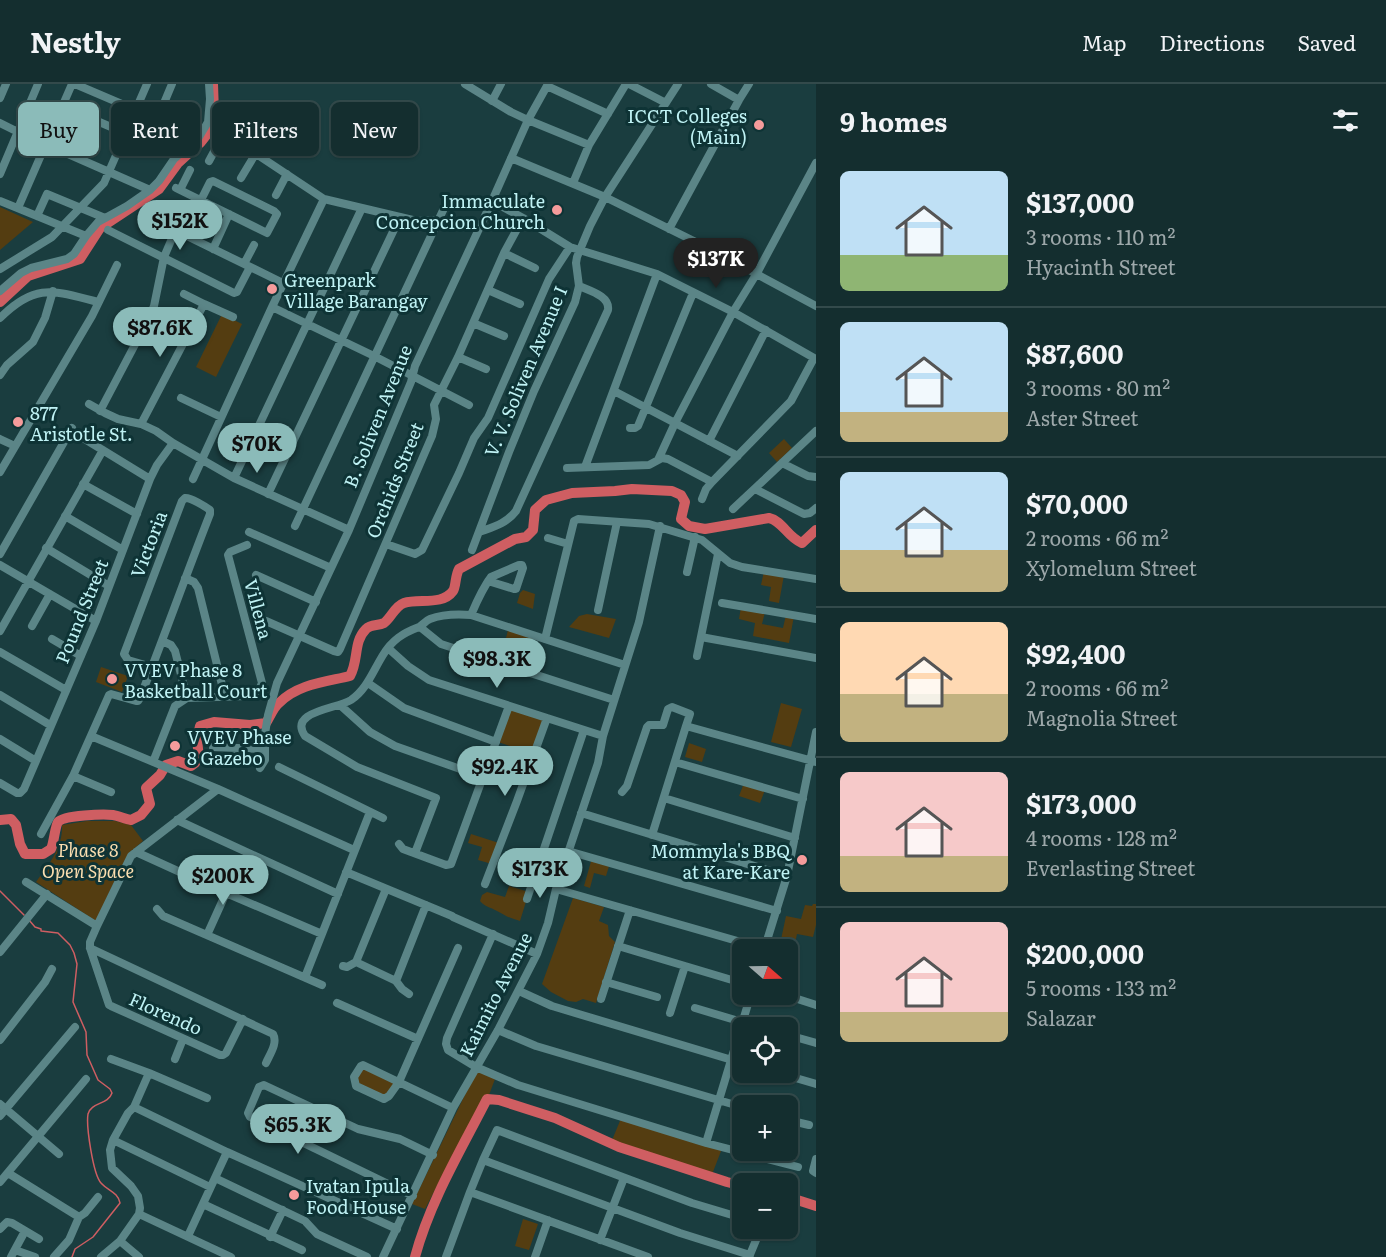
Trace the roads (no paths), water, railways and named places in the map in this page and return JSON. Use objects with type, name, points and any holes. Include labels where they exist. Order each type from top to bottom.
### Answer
[{"type":"street","points":[[0,96],[6,84]]},
{"type":"street","points":[[30,102],[38,84]]},
{"type":"street","points":[[64,102],[73,84],[116,102]]},
{"type":"street","points":[[139,102],[147,84]]},
{"type":"street","points":[[165,102],[172,84]]},
{"type":"street","points":[[200,135],[208,122],[209,84]]},
{"type":"street","points":[[492,101],[501,84]]},
{"type":"street","points":[[573,183],[589,145],[627,84],[666,103]]},
{"type":"street","name":"V. V. Soliven Avenue I","points":[[472,550],[534,391],[575,302],[579,286],[576,263],[590,226],[605,197],[678,84]]},
{"type":"street","points":[[711,84],[739,100]]},
{"type":"street","points":[[669,229],[749,84]]},
{"type":"street","points":[[467,85],[528,120],[589,145]]},
{"type":"street","points":[[547,85],[608,114]]},
{"type":"street","name":"B. Soliven Avenue","points":[[260,768],[265,760],[268,715],[278,683],[349,530],[411,382],[413,369],[528,120],[547,85]]},
{"type":"street","points":[[0,123],[18,132],[4,152],[0,174]]},
{"type":"street","points":[[209,161],[212,154]]},
{"type":"street","points":[[18,208],[40,156]]},
{"type":"street","points":[[73,156],[150,190]]},
{"type":"street","points":[[0,269],[52,237],[63,227],[104,183],[115,156]]},
{"type":"street","points":[[0,291],[21,273],[32,268],[67,260],[98,222],[150,190],[177,156]]},
{"type":"street","points":[[242,178],[254,156]]},
{"type":"street","points":[[260,156],[324,199],[417,221],[437,220]]},
{"type":"street","points":[[511,158],[605,197],[757,273],[816,306]]},
{"type":"street","points":[[658,460],[733,312],[757,273],[816,163]]},
{"type":"street","points":[[190,170],[178,189],[267,233],[277,216],[276,212],[214,181],[210,182],[201,200]]},
{"type":"street","points":[[276,195],[287,174]]},
{"type":"street","points":[[37,216],[46,194],[105,218]]},
{"type":"street","points":[[193,479],[324,199]]},
{"type":"street","points":[[0,201],[86,236]]},
{"type":"street","points":[[492,201],[570,247],[657,274],[733,312],[815,358],[791,401],[712,482],[702,499]]},
{"type":"street","points":[[295,526],[446,204]]},
{"type":"street","points":[[100,411],[149,318],[154,306],[164,257],[185,208]]},
{"type":"street","points":[[234,478],[362,208]]},
{"type":"street","points":[[213,249],[229,214]]},
{"type":"street","points":[[148,217],[283,283]]},
{"type":"street","points":[[268,494],[400,217]]},
{"type":"street","name":"Orchids Street","points":[[266,621],[338,652],[432,436],[436,419],[434,405],[523,218]]},
{"type":"street","points":[[108,230],[235,293],[254,244]]},
{"type":"street","points":[[386,544],[415,554],[422,550],[474,438],[488,417],[549,279],[570,247]]},
{"type":"street","points":[[504,254],[535,268]]},
{"type":"street","points":[[0,472],[99,303],[117,265]]},
{"type":"street","points":[[585,468],[657,274]]},
{"type":"street","points":[[478,532],[501,524],[510,519],[516,511],[608,310],[609,305],[606,299],[579,286]]},
{"type":"street","points":[[488,290],[520,304]]},
{"type":"street","points":[[0,318],[13,305],[39,293],[53,291],[99,303]]},
{"type":"street","points":[[0,375],[7,365],[33,342],[45,318],[53,291]]},
{"type":"street","points":[[630,428],[638,426],[693,292]]},
{"type":"street","points":[[184,294],[233,317]]},
{"type":"street","points":[[141,424],[204,304]]},
{"type":"street","points":[[272,307],[469,405]]},
{"type":"street","points":[[473,323],[504,336]]},
{"type":"street","points":[[709,441],[766,330]]},
{"type":"street","points":[[458,357],[486,369]]},
{"type":"street","points":[[614,391],[738,456]]},
{"type":"street","points":[[181,398],[221,417]]},
{"type":"street","points":[[89,404],[118,419],[141,424],[156,431],[234,478],[349,530]]},
{"type":"street","points":[[0,554],[71,429],[150,479]]},
{"type":"street","points":[[733,509],[816,431]]},
{"type":"street","points":[[0,439],[15,446]]},
{"type":"street","name":"Pound Street","points":[[0,783],[17,793],[24,789],[96,621],[150,479],[173,443]]},
{"type":"street","points":[[0,631],[103,450]]},
{"type":"street","points":[[567,468],[649,465],[662,458],[712,482]]},
{"type":"street","points":[[782,463],[808,476],[816,477]]},
{"type":"street","points":[[83,484],[137,514]]},
{"type":"street","points":[[755,489],[804,514],[816,508]]},
{"type":"street","name":"Victoria","points":[[41,834],[73,776],[109,695],[138,701],[152,667],[162,641],[210,513],[207,507],[188,498],[182,501],[124,654],[128,660],[152,667]]},
{"type":"street","points":[[65,516],[123,549]]},
{"type":"street","points":[[545,639],[573,521],[578,519],[660,526],[710,545],[730,563],[816,579]]},
{"type":"street","points":[[598,610],[617,522]]},
{"type":"street","name":"Kaimito Avenue","points":[[383,1257],[433,1155],[453,1108],[498,1030],[537,954],[568,851],[598,763],[603,736],[639,622],[660,526]]},
{"type":"street","points":[[249,532],[331,568]]},
{"type":"street","points":[[687,572],[694,537]]},
{"type":"street","points":[[548,538],[568,544]]},
{"type":"street","name":"Villena","points":[[247,545],[228,555],[261,684],[260,689],[255,693]]},
{"type":"street","points":[[46,548],[109,586]]},
{"type":"street","points":[[697,656],[718,554]]},
{"type":"street","points":[[0,565],[96,621]]},
{"type":"street","points":[[255,575],[316,602]]},
{"type":"street","points":[[185,578],[194,582],[198,588],[225,697]]},
{"type":"street","points":[[471,615],[488,581]]},
{"type":"street","points":[[32,626],[50,594]]},
{"type":"street","points":[[722,603],[816,620]]},
{"type":"street","points":[[415,853],[436,798],[357,767],[305,736],[302,731],[302,721],[305,718],[312,713],[351,700],[368,682],[388,648],[412,628],[420,627],[427,620],[458,614],[471,615],[625,665]]},
{"type":"street","points":[[420,627],[441,644],[614,700]]},
{"type":"street","points":[[701,637],[816,658]]},
{"type":"street","points":[[51,639],[81,656]]},
{"type":"street","points":[[162,641],[171,645],[175,651],[187,698]]},
{"type":"street","points":[[388,648],[408,666],[429,680],[603,736]]},
{"type":"street","points":[[0,652],[66,690]]},
{"type":"street","points":[[368,682],[404,708],[495,742]]},
{"type":"street","points":[[156,763],[177,703],[187,698],[247,696],[255,693],[258,697],[272,699]]},
{"type":"street","points":[[0,695],[50,725]]},
{"type":"street","points":[[340,705],[370,732],[394,746],[483,777]]},
{"type":"street","points":[[399,844],[403,849],[446,865],[451,864],[509,706]]},
{"type":"street","points":[[622,792],[627,786],[647,727],[663,725],[668,709],[672,707],[690,714],[652,835]]},
{"type":"street","points":[[485,884],[518,801],[547,718]]},
{"type":"street","points":[[686,726],[813,761]]},
{"type":"street","points":[[527,899],[584,730]]},
{"type":"street","points":[[767,939],[787,876],[813,761],[816,732]]},
{"type":"street","points":[[91,736],[218,789],[354,850]]},
{"type":"street","points":[[0,739],[36,761]]},
{"type":"street","points":[[213,747],[264,749]]},
{"type":"street","points":[[235,762],[236,748]]},
{"type":"street","points":[[675,762],[803,799]]},
{"type":"street","points":[[279,767],[383,818]]},
{"type":"street","points":[[73,776],[111,792]]},
{"type":"street","points":[[218,789],[136,852],[128,862],[97,926],[90,942],[90,948],[273,1034],[276,1038],[266,1063]]},
{"type":"street","points":[[664,798],[795,837]]},
{"type":"street","points":[[305,977],[370,812]]},
{"type":"street","points":[[581,813],[787,876]]},
{"type":"street","points":[[177,820],[338,894]]},
{"type":"street","points":[[568,851],[777,911]]},
{"type":"street","points":[[136,852],[322,934]]},
{"type":"street","points":[[346,872],[537,954]]},
{"type":"street","points":[[26,882],[97,926]]},
{"type":"street","points":[[343,966],[346,967],[356,962],[386,889]]},
{"type":"street","points":[[556,889],[732,940]]},
{"type":"street","points":[[207,935],[226,893]]},
{"type":"street","points":[[0,951],[47,894]]},
{"type":"street","points":[[396,981],[426,905]]},
{"type":"street","points":[[157,909],[163,916],[322,985]]},
{"type":"street","points":[[601,999],[630,910]]},
{"type":"street","points":[[493,934],[447,1038],[448,1050],[476,1067],[518,1085],[706,1143],[798,1167]]},
{"type":"street","points":[[618,946],[732,980]]},
{"type":"street","name":"Florendo","points":[[90,948],[111,1006],[220,1055],[226,1053],[243,1020]]},
{"type":"street","points":[[453,1108],[399,1082],[363,1065],[354,1077],[356,1086],[384,1099],[389,1096],[399,1082],[458,948]]},
{"type":"street","points":[[356,962],[396,981],[409,994]]},
{"type":"street","points":[[670,1013],[685,966]]},
{"type":"street","points":[[0,1040],[45,982],[52,969]]},
{"type":"street","points":[[606,982],[657,997]]},
{"type":"street","points":[[519,991],[552,1006],[731,1060]]},
{"type":"street","points":[[798,999],[816,1005]]},
{"type":"street","points":[[337,1003],[418,1039]]},
{"type":"street","points":[[695,1008],[732,1019]]},
{"type":"street","points":[[59,1154],[2,1110],[75,1027]]},
{"type":"street","points":[[498,1030],[536,1046],[732,1104]]},
{"type":"street","points":[[798,1038],[816,1043]]},
{"type":"street","points":[[175,1059],[183,1039]]},
{"type":"street","points":[[706,1143],[732,1057]]},
{"type":"street","points":[[111,1059],[207,1098]]},
{"type":"street","points":[[101,1257],[120,1241],[141,1208],[138,1196],[131,1186],[112,1168],[110,1150],[128,1113],[134,1107],[149,1073]]},
{"type":"street","points":[[0,1182],[86,1079]]},
{"type":"street","points":[[798,1079],[816,1084]]},
{"type":"street","points":[[413,1196],[250,1117],[248,1113],[259,1087],[264,1085],[358,1129],[400,1139],[433,1155]]},
{"type":"street","points":[[134,1107],[227,1152],[398,1229]]},
{"type":"street","points":[[798,1122],[809,1125]]},
{"type":"street","points":[[449,1256],[470,1191],[496,1131],[499,1130],[692,1203],[732,1215]]},
{"type":"street","points":[[113,1140],[210,1186]]},
{"type":"street","points":[[188,1236],[227,1152]]},
{"type":"street","points":[[816,1159],[813,1171],[816,1173]]},
{"type":"street","points":[[483,1160],[612,1209],[749,1256],[756,1239]]},
{"type":"street","points":[[8,1173],[79,1217]]},
{"type":"street","points":[[215,1178],[306,1221],[317,1234],[367,1257]]},
{"type":"street","points":[[600,1240],[624,1178]]},
{"type":"street","points":[[470,1191],[636,1255],[648,1257]]},
{"type":"street","points":[[54,1257],[69,1240],[79,1217],[98,1197]]},
{"type":"street","points":[[203,1204],[302,1251]]},
{"type":"street","points":[[270,1237],[283,1210]]},
{"type":"street","points":[[139,1214],[231,1257]]},
{"type":"street","points":[[535,1257],[548,1220]]},
{"type":"street","points":[[0,1229],[8,1222],[39,1239]]},
{"type":"street","points":[[25,1231],[13,1253],[35,1257]]},
{"type":"street","points":[[120,1241],[140,1257]]},
{"type":"street","points":[[341,1257],[345,1247]]},
{"type":"waterway","points":[[0,302],[28,276],[80,259],[100,228],[159,189],[178,163],[201,142],[212,128],[213,84]]},
{"type":"waterway","points":[[0,820],[11,819],[16,825],[20,844],[25,854],[43,854],[51,849],[57,824],[62,820],[76,816],[101,815],[113,815],[131,820],[141,815],[150,804],[146,788],[160,775],[166,765],[178,761],[191,766],[199,757],[197,740],[200,726],[214,722],[250,725],[266,723],[273,710],[286,697],[312,685],[350,676],[359,640],[366,629],[384,623],[404,603],[437,600],[448,596],[454,589],[459,569],[515,539],[526,537],[533,530],[535,510],[546,500],[572,493],[632,489],[672,491],[681,495],[685,502],[681,519],[689,526],[705,529],[769,518],[778,522],[792,537],[802,543],[816,530]]},
{"type":"waterway","points":[[0,891],[24,915]]},
{"type":"waterway","points":[[29,920],[41,931],[58,933],[70,945],[74,953],[77,964],[73,1002],[86,1032],[87,1055],[98,1080],[112,1093],[107,1100],[92,1107],[88,1114],[88,1129],[98,1178],[117,1196],[120,1203],[93,1237],[75,1249],[72,1257]]},
{"type":"waterway","points":[[415,1257],[438,1196],[487,1099],[499,1100],[555,1118],[619,1147],[732,1183]]},
{"type":"waterway","points":[[798,1200],[816,1206]]},
{"type":"place","name":"ICCT Colleges (Main)","points":[[759,125]]},
{"type":"place","name":"Immaculate Concepcion Church","points":[[557,210]]},
{"type":"place","name":"Greenpark Village Barangay","points":[[272,289]]},
{"type":"place","name":"877 Aristotle St.","points":[[18,422]]},
{"type":"place","name":"VVEV Phase 8 Basketball Court","points":[[112,679]]},
{"type":"place","name":"VVEV Phase 8 Gazebo","points":[[175,746]]},
{"type":"place","name":"Mommyla's BBQ at Kare-Kare","points":[[802,860]]},
{"type":"place","name":"Ivatan Ipula Food House","points":[[294,1195]]},
{"type":"park label","name":"Phase 8 Open Space","points":[[88,859]]}]
